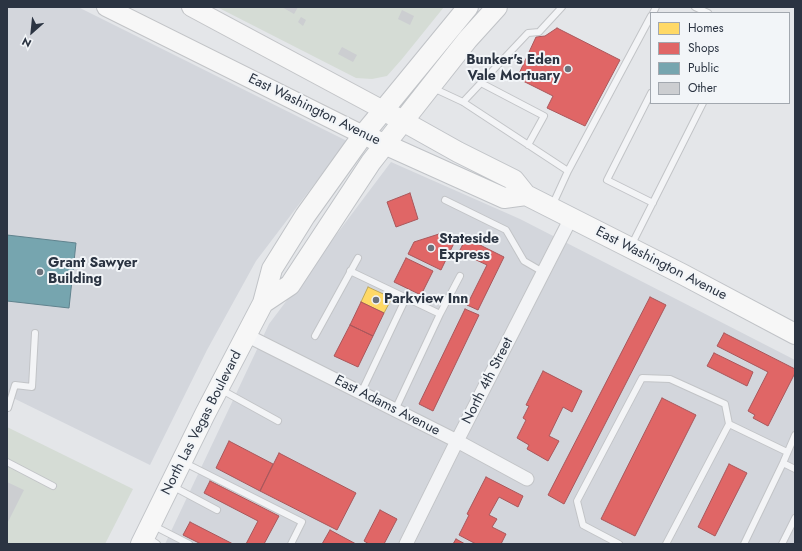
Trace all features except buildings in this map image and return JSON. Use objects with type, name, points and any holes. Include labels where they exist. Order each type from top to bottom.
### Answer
[{"type":"main road","name":"East Washington Avenue","points":[[106,7],[384,145],[504,198],[526,195]]},
{"type":"main road","name":"East Washington Avenue","points":[[191,7],[458,152],[514,180],[526,195],[630,247],[795,334]]},
{"type":"main road","name":"North Las Vegas Boulevard","points":[[149,537],[182,461],[246,335],[264,303],[272,269],[305,216],[363,135],[468,7]]},
{"type":"main road","name":"North Las Vegas Boulevard","points":[[264,303],[290,285],[368,166],[468,39],[497,7]]},
{"type":"street","name":"North 4th Street","points":[[406,544],[571,218]]},
{"type":"street","name":"East Adams Avenue","points":[[246,335],[457,441],[527,479]]},
{"type":"lane","points":[[463,102],[528,33],[539,32],[562,7]]},
{"type":"lane","points":[[695,7],[706,12]]},
{"type":"lane","points":[[551,207],[568,171],[650,18]]},
{"type":"lane","points":[[481,83],[544,116],[528,145]]},
{"type":"lane","points":[[430,87],[463,102],[568,171]]},
{"type":"lane","points":[[650,95],[607,180],[653,203]]},
{"type":"lane","points":[[630,247],[702,104]]},
{"type":"lane","points":[[445,200],[506,230],[524,261],[543,272]]},
{"type":"lane","points":[[315,336],[358,258]]},
{"type":"lane","points":[[350,271],[440,314]]},
{"type":"lane","points":[[395,410],[440,314],[460,276]]},
{"type":"lane","points":[[360,393],[406,298]]},
{"type":"lane","points":[[8,408],[15,386],[32,387],[35,332]]},
{"type":"lane","points":[[619,544],[583,525],[577,501],[642,378],[670,378],[725,404],[729,424],[666,544]]},
{"type":"lane","points":[[219,388],[278,421]]},
{"type":"lane","points":[[729,424],[787,452]]},
{"type":"lane","points":[[744,544],[795,435]]},
{"type":"lane","points":[[182,461],[302,522],[292,544]]},
{"type":"lane","points":[[7,462],[53,486]]},
{"type":"lane","points":[[783,463],[795,469]]},
{"type":"lane","points":[[171,485],[217,510]]},
{"type":"lane","points":[[782,544],[795,518]]},
{"type":"lane","points":[[149,537],[189,544]]},
{"type":"shaded area","points":[[7,7],[78,7],[347,141],[256,261],[207,350],[150,465],[7,395]]},
{"type":"shaded area","points":[[217,7],[444,7],[387,76],[372,79],[356,78]]},
{"type":"shaded area","points":[[391,162],[520,219],[795,360],[795,544],[165,544],[269,324]]},
{"type":"shaded area","points":[[7,427],[133,489],[105,544],[7,544]]},
{"type":"place","name":"Bunker's Eden Vale Mortuary","points":[[568,69]]},
{"type":"place","name":"Stateside Express","points":[[431,248]]},
{"type":"place","name":"Grant Sawyer Building","points":[[40,272]]},
{"type":"place","name":"Parkview Inn","points":[[376,300]]}]
